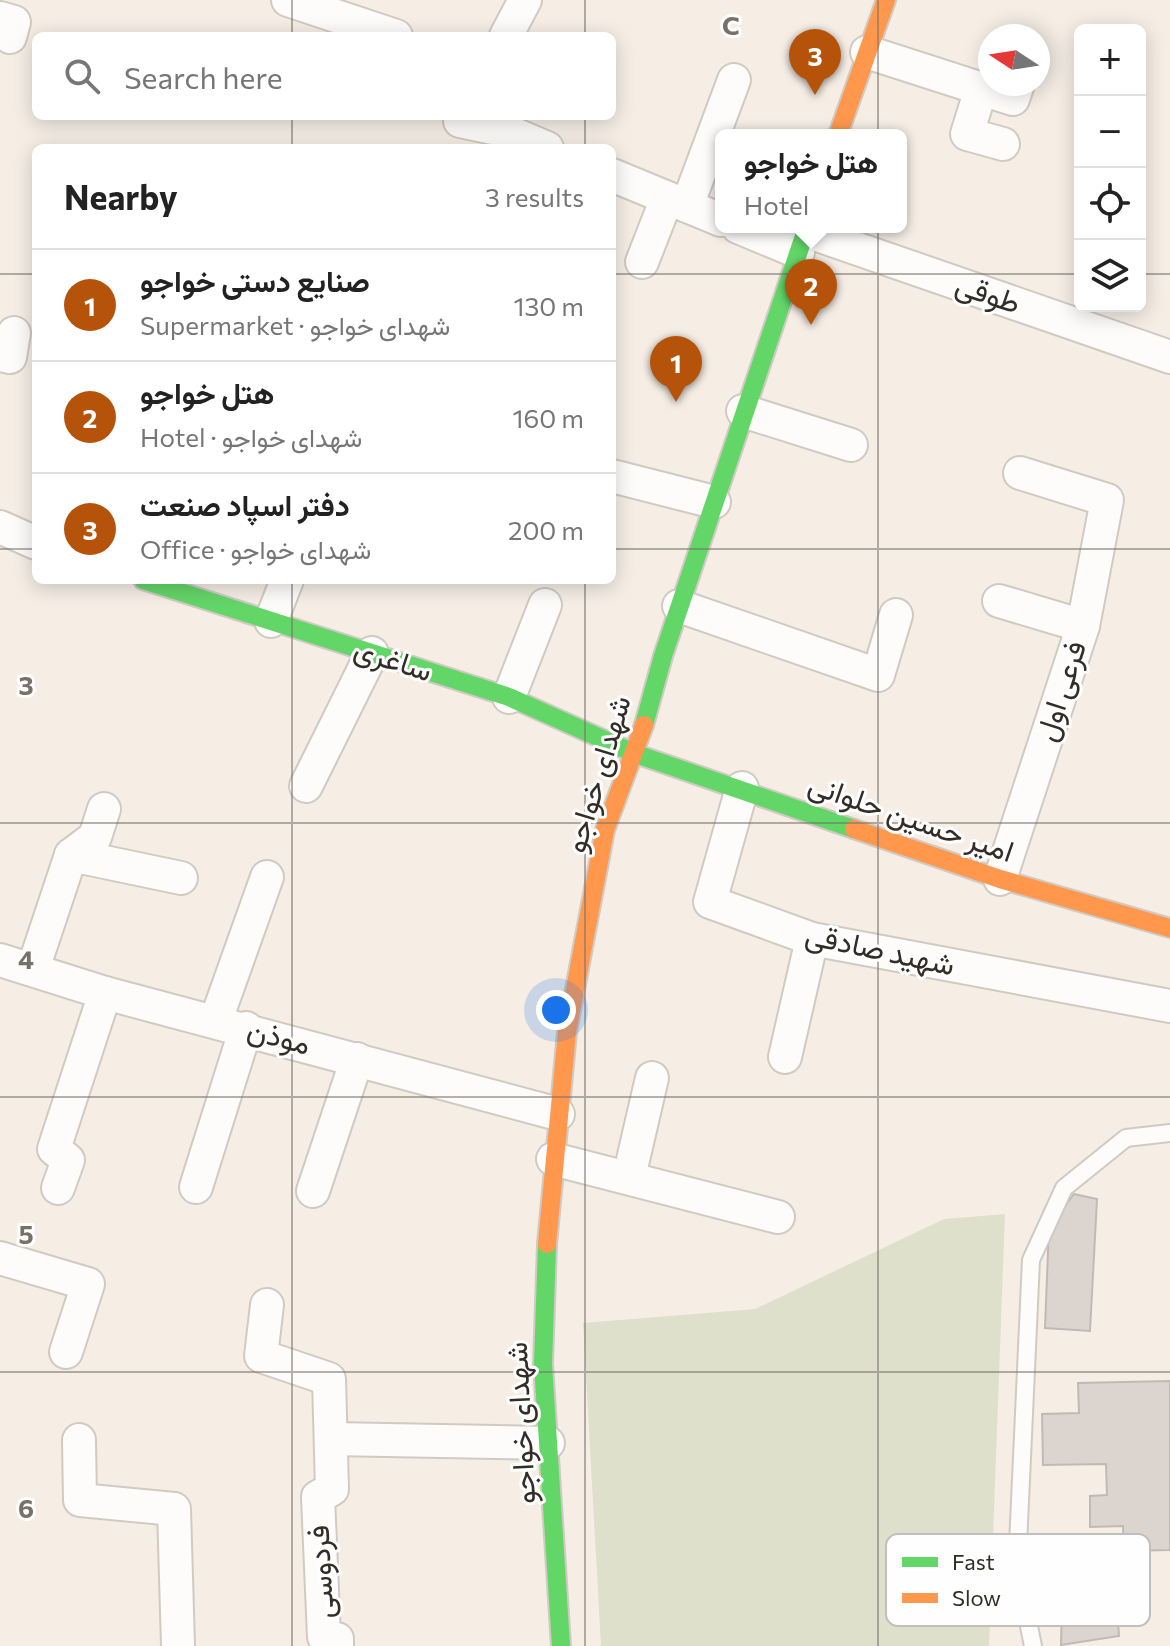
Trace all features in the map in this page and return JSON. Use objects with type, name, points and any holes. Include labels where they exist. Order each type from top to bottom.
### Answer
[{"type":"main road","points":[[840,129],[886,0]]},
{"type":"main road","name":"شهدای خواجو","points":[[561,1646],[543,1364],[553,1159],[567,1032],[605,830],[636,754],[679,606],[804,237]]},
{"type":"main road","name":"ساغری","points":[[155,584],[509,697],[636,754]]},
{"type":"main road","name":"امیر حسین حلوانی","points":[[636,754],[1000,879],[1170,928]]},
{"type":"street","points":[[288,0],[384,32]]},
{"type":"street","points":[[508,32],[525,0]]},
{"type":"street","points":[[867,52],[978,88]]},
{"type":"street","points":[[642,262],[677,202],[734,80]]},
{"type":"street","points":[[979,96],[967,134],[1003,144]]},
{"type":"street","points":[[458,128],[507,131],[538,144]]},
{"type":"street","points":[[616,177],[715,218]]},
{"type":"street","name":"طوقی","points":[[778,233],[804,237],[1170,357]]},
{"type":"street","points":[[743,411],[851,445]]},
{"type":"street","name":"فرعی اول","points":[[1000,879],[1083,626],[1107,500],[1020,473]]},
{"type":"street","points":[[616,477],[714,502]]},
{"type":"street","points":[[0,527],[32,541]]},
{"type":"street","points":[[271,621],[285,584]]},
{"type":"street","points":[[999,601],[1083,626]]},
{"type":"street","points":[[509,697],[545,605]]},
{"type":"street","points":[[679,606],[878,675],[896,615]]},
{"type":"street","points":[[306,786],[372,653]]},
{"type":"street","name":"شهید صادقی","points":[[742,788],[710,902],[812,939],[1170,1006]]},
{"type":"street","points":[[33,969],[71,855],[95,837],[104,809]]},
{"type":"street","points":[[71,855],[181,878]]},
{"type":"street","points":[[196,1187],[267,877]]},
{"type":"street","points":[[785,1057],[812,939]]},
{"type":"street","name":"موذن","points":[[0,960],[105,993],[231,1024],[558,1114]]},
{"type":"street","points":[[58,1188],[68,1160],[54,1149],[105,993]]},
{"type":"street","points":[[313,1191],[357,1059]]},
{"type":"street","points":[[629,1177],[652,1078]]},
{"type":"street","points":[[553,1159],[778,1217]]},
{"type":"street","points":[[0,1258],[88,1284],[66,1352]]},
{"type":"street","name":"فردوسی","points":[[267,1305],[261,1356],[329,1379],[332,1489],[318,1497],[324,1637],[337,1639],[337,1646]]},
{"type":"street","points":[[331,1439],[548,1443]]},
{"type":"street","points":[[79,1440],[80,1500],[174,1509],[178,1646]]},
{"type":"lane","points":[[1019,1534],[1031,1260],[1064,1188],[1126,1138],[1170,1133]]},
{"type":"lane","points":[[1029,1626],[1033,1646]]},
{"type":"green space","points":[[1005,1214],[993,1534],[886,1534],[886,1626],[990,1626],[989,1646],[601,1646],[583,1323],[755,1309],[944,1219]]},
{"type":"building","points":[[1074,1194],[1097,1199],[1090,1331],[1045,1328],[1049,1227]]},
{"type":"building","points":[[1170,1381],[1170,1550],[1150,1550],[1150,1534],[1123,1534],[1123,1526],[1090,1527],[1090,1496],[1107,1495],[1106,1464],[1043,1465],[1042,1414],[1079,1413],[1078,1383]]},
{"type":"building","points":[[1061,1626],[1118,1626],[1119,1636],[1061,1645]]},
{"type":"traffic: fast","points":[[644,725],[663,656],[805,233]]},
{"type":"traffic: fast","points":[[156,584],[509,697],[636,754],[854,829]]},
{"type":"traffic: fast","points":[[547,1244],[543,1364],[561,1646]]},
{"type":"traffic: slow","points":[[840,129],[886,0]]},
{"type":"traffic: slow","points":[[547,1244],[567,1032],[605,830],[644,725]]},
{"type":"traffic: slow","points":[[854,829],[1000,879],[1170,928]]},
{"type":"place","name":"دفتر اسپاد صنعت","points":[[815,95]]},
{"type":"place","name":"هتل خواجو","points":[[811,325]]},
{"type":"place","name":"صنایع دستی خواجو","points":[[676,402]]}]
